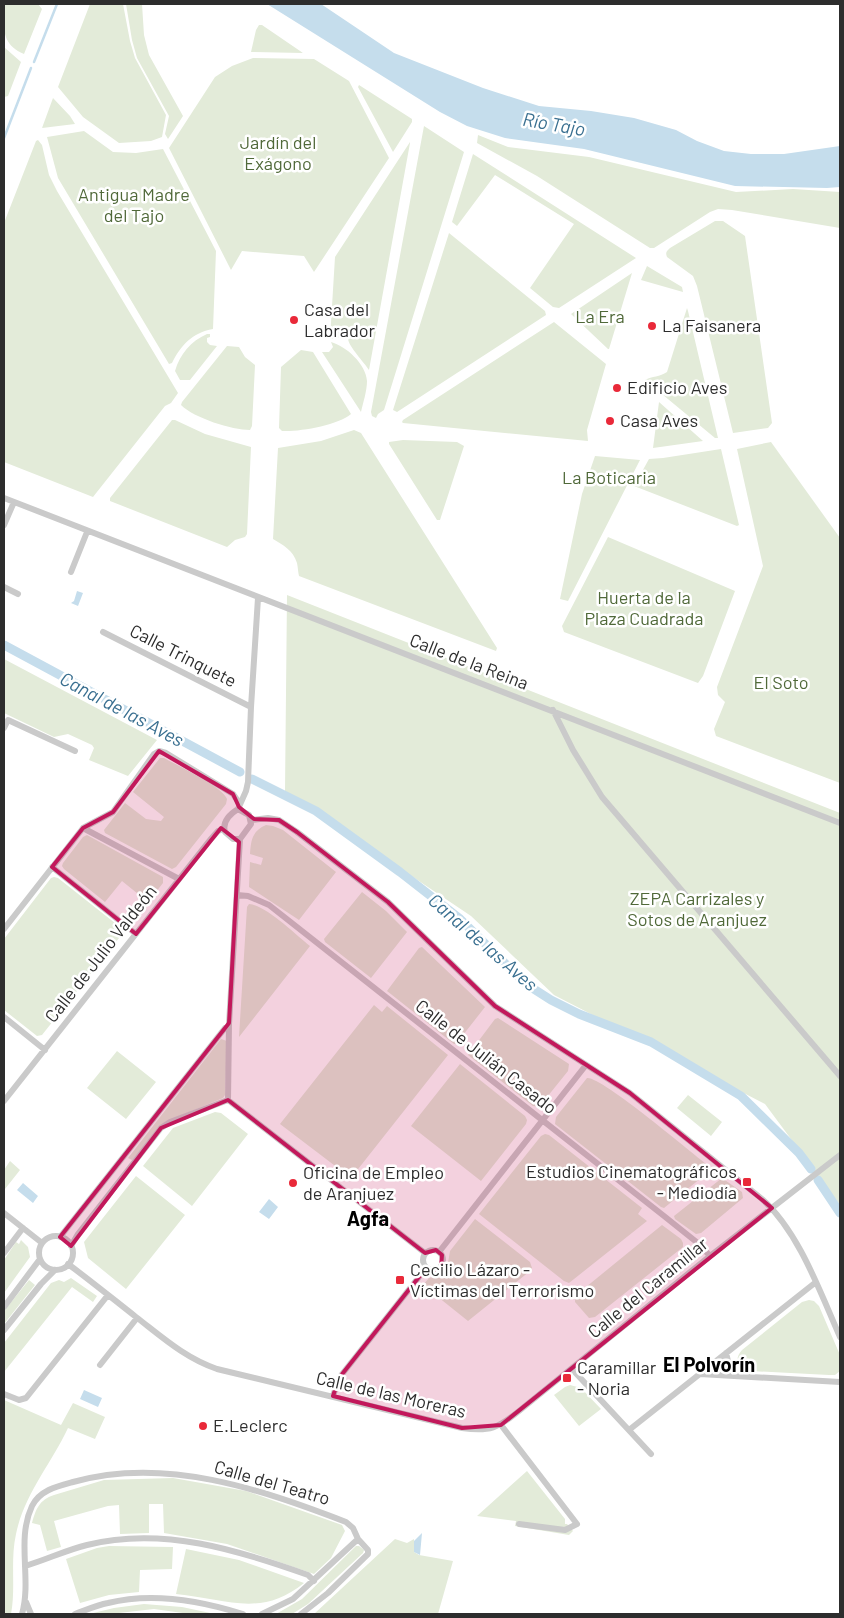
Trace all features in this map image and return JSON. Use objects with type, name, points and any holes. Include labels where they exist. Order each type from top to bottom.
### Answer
[{"type":"street","name":"Calle de la Reina","points":[[4,498],[87,532],[553,710],[840,823]]},
{"type":"street","points":[[4,525],[14,502]]},
{"type":"street","points":[[71,572],[87,532]]},
{"type":"street","points":[[4,587],[18,594]]},
{"type":"street","name":"Calle Trinquete","points":[[239,807],[248,782],[258,598]]},
{"type":"street","name":"Calle Trinquete","points":[[103,632],[251,707]]},
{"type":"street","points":[[553,710],[573,750],[602,797],[840,1076]]},
{"type":"street","points":[[4,728],[8,720],[75,751]]},
{"type":"street","points":[[4,929],[82,828],[113,812],[154,754],[159,751],[166,753],[233,794],[239,807],[249,815],[251,824],[240,839],[229,1028],[228,1100]]},
{"type":"street","points":[[239,807],[225,823],[224,829],[228,836],[240,839]]},
{"type":"street","points":[[251,820],[268,818],[279,820],[297,832],[388,902],[495,1006],[630,1093],[772,1208],[805,1257],[840,1337]]},
{"type":"street","points":[[82,828],[179,879]]},
{"type":"street","name":"Calle de Julio Valdeón","points":[[4,1101],[210,840],[218,831],[224,829]]},
{"type":"street","points":[[52,867],[136,934]]},
{"type":"street","name":"Calle de Julián Casado","points":[[237,895],[248,896],[270,905],[700,1244],[710,1256]]},
{"type":"street","points":[[4,1017],[45,1050]]},
{"type":"street","points":[[60,1237],[225,1028],[229,1028]]},
{"type":"street","points":[[439,1252],[586,1065]]},
{"type":"street","points":[[71,1246],[78,1234],[161,1128],[170,1122],[228,1100]]},
{"type":"street","points":[[228,1100],[425,1253]]},
{"type":"street","name":"Calle del Caramillar","points":[[501,1425],[710,1256],[840,1156]]},
{"type":"street","points":[[4,1213],[42,1243]]},
{"type":"street","points":[[4,1252],[23,1228]]},
{"type":"street","points":[[50,1237],[60,1237],[67,1240],[71,1246],[72,1256],[68,1264],[62,1269],[54,1270],[46,1267],[39,1254],[42,1243],[50,1237]]},
{"type":"street","points":[[432,1250],[439,1252],[443,1259],[441,1267],[434,1271],[426,1268],[422,1261],[425,1253],[432,1250]]},
{"type":"street","points":[[4,1307],[40,1259]]},
{"type":"street","name":"Calle de las Moreras","points":[[68,1264],[172,1346],[205,1365],[462,1428],[482,1430],[501,1425]]},
{"type":"street","points":[[333,1396],[339,1378],[426,1268]]},
{"type":"street","points":[[4,1330],[54,1270]]},
{"type":"street","points":[[629,1430],[816,1282]]},
{"type":"street","points":[[4,1394],[19,1400],[26,1398],[108,1295]]},
{"type":"street","points":[[100,1365],[137,1318]]},
{"type":"street","points":[[726,1353],[730,1369],[735,1376]]},
{"type":"street","points":[[572,1369],[651,1454]]},
{"type":"street","points":[[700,1374],[840,1382]]},
{"type":"street","points":[[501,1425],[577,1524],[565,1530],[519,1524]]},
{"type":"street","name":"Calle del Teatro","points":[[22,1614],[25,1600],[24,1550],[32,1506],[38,1497],[47,1490],[103,1475],[146,1472],[172,1473],[246,1488],[346,1522],[353,1528],[358,1539]]},
{"type":"street","points":[[25,1566],[88,1545],[113,1541],[164,1539],[205,1545],[248,1555],[308,1575],[314,1581]]},
{"type":"street","points":[[262,1614],[293,1599],[358,1539],[368,1550],[368,1554],[328,1593],[301,1614]]},
{"type":"street","points":[[75,1614],[110,1602],[144,1598],[183,1601],[243,1614]]},
{"type":"street","name":"Calle del Teatro","points":[[25,1600],[31,1614]]},
{"type":"highlighted area","points":[[159,751],[233,794],[239,807],[254,819],[279,820],[297,832],[388,902],[495,1006],[630,1093],[772,1208],[501,1425],[462,1428],[333,1396],[339,1378],[426,1268],[434,1271],[441,1267],[442,1255],[436,1250],[425,1253],[228,1100],[161,1128],[71,1246],[60,1237],[229,1023],[239,842],[221,828],[136,934],[52,867],[83,828],[113,812]]},
{"type":"green space","points":[[4,4],[38,4],[42,9],[24,54],[16,50],[7,40],[4,27]]},
{"type":"green space","points":[[90,4],[123,4],[135,58],[166,115],[162,137],[151,141],[119,143],[83,117],[58,87]]},
{"type":"green space","points":[[126,4],[142,4],[144,35],[149,55],[183,116],[168,139],[165,134],[169,116],[137,58]]},
{"type":"green space","points":[[259,25],[262,25],[303,53],[251,52]]},
{"type":"green space","points":[[4,47],[21,62],[8,96],[4,97]]},
{"type":"green space","name":"Jardín del Exágono","points":[[253,58],[314,59],[349,81],[389,158],[314,272],[304,256],[242,251],[231,270],[169,148],[215,77],[232,66]]},
{"type":"green space","points":[[359,85],[412,119],[393,152],[358,87]]},
{"type":"green space","points":[[53,98],[70,116],[75,124],[42,128]]},
{"type":"green space","points":[[424,126],[464,152],[384,410],[376,418],[372,416],[371,412]]},
{"type":"green space","name":"Antigua Madre del Tajo","points":[[84,131],[113,152],[136,153],[163,149],[216,251],[213,329],[199,333],[183,345],[172,363],[169,364],[58,178],[47,137]]},
{"type":"green space","points":[[478,135],[508,147],[589,157],[736,192],[793,189],[840,192],[840,228],[718,209],[710,212],[654,248],[650,248],[537,176],[477,143]]},
{"type":"green space","points":[[38,140],[42,145],[49,175],[57,191],[178,393],[171,403],[165,406],[93,497],[4,462],[4,223]]},
{"type":"green space","points":[[410,142],[369,370],[348,339],[340,336],[330,339],[335,257]]},
{"type":"green space","points":[[473,154],[636,258],[559,308],[553,307],[530,288],[574,224],[495,175],[457,226],[452,222]]},
{"type":"green space","points":[[715,221],[723,221],[745,236],[772,423],[768,428],[733,433],[697,286],[693,276],[666,255],[670,248]]},
{"type":"green space","points":[[449,233],[545,311],[546,315],[397,412],[393,410]]},
{"type":"green space","points":[[647,266],[682,287],[683,292],[641,280]]},
{"type":"green space","name":"La Era","points":[[632,273],[609,349],[608,349],[571,314]]},
{"type":"green space","points":[[687,308],[718,438],[715,438],[645,380],[667,372]]},
{"type":"green space","points":[[554,322],[606,364],[587,430],[588,441],[402,422],[403,420]]},
{"type":"green space","points":[[210,334],[210,337],[207,338],[207,342],[210,345],[217,346],[190,380],[180,380],[175,371],[180,359],[191,344]]},
{"type":"green space","points":[[331,342],[349,352],[359,362],[366,375],[366,389],[361,412],[322,352],[329,352],[333,347]]},
{"type":"green space","points":[[227,346],[239,347],[245,357],[255,365],[252,426],[250,430],[233,428],[214,422],[187,410],[181,405]]},
{"type":"green space","points":[[301,350],[313,352],[351,414],[345,418],[318,427],[282,431],[279,428],[281,367]]},
{"type":"green space","points":[[659,402],[703,441],[653,448]]},
{"type":"green space","points":[[172,420],[205,434],[251,447],[247,534],[245,537],[235,540],[227,547],[110,501],[110,498]]},
{"type":"green space","points":[[354,430],[361,433],[497,648],[496,651],[299,576],[297,563],[293,555],[287,548],[273,539],[278,448],[321,441]]},
{"type":"green space","points":[[403,440],[457,442],[464,446],[440,520],[437,520],[389,444],[389,442]]},
{"type":"green space","name":"El Soto","points":[[771,442],[840,538],[840,783],[716,736],[714,729],[725,702],[718,695],[717,687],[763,566],[737,449]]},
{"type":"green space","points":[[721,449],[739,525],[737,526],[634,486],[649,459]]},
{"type":"green space","name":"La Boticaria","points":[[595,456],[640,460],[568,601],[560,599],[582,494]]},
{"type":"green space","name":"Huerta de la Plaza Cuadrada","points":[[608,537],[735,591],[703,676],[698,683],[564,632],[562,626]]},
{"type":"green space","name":"ZEPA Carrizales y Sotos de Aranjuez","points":[[287,595],[840,813],[840,1205],[765,1104],[554,995],[471,916],[285,791]]},
{"type":"green space","points":[[4,659],[157,740],[128,776],[89,760],[94,748],[92,745],[68,734],[54,737],[4,713]]},
{"type":"green space","points":[[160,758],[164,758],[209,782],[227,799],[226,804],[176,867],[172,869],[105,833],[104,830],[125,803],[146,819],[161,821],[164,817],[133,792]]},
{"type":"green space","points":[[266,825],[283,830],[336,872],[299,920],[249,887],[250,862],[261,865],[263,858],[250,854],[252,840],[255,833]]},
{"type":"green space","points":[[87,835],[163,877],[163,883],[148,902],[122,881],[105,902],[64,869],[63,863],[83,837]]},
{"type":"green space","points":[[51,878],[58,878],[120,927],[123,933],[42,1035],[37,1036],[4,1010],[4,939]]},
{"type":"green space","points":[[362,892],[386,911],[407,932],[371,978],[325,942],[324,939]]},
{"type":"green space","points":[[249,904],[264,909],[310,946],[239,1037],[247,907]]},
{"type":"green space","points":[[422,947],[485,1007],[456,1044],[387,991],[419,948]]},
{"type":"green space","points":[[374,1005],[382,1012],[387,1006],[448,1055],[351,1178],[280,1124]]},
{"type":"green space","points":[[498,1018],[569,1064],[568,1071],[539,1107],[533,1106],[468,1055],[495,1019]]},
{"type":"green space","points":[[221,1039],[227,1041],[225,1095],[223,1098],[165,1122],[132,1160],[128,1158]]},
{"type":"green space","points":[[117,1051],[156,1082],[126,1119],[87,1088]]},
{"type":"green space","points":[[460,1064],[525,1116],[527,1120],[526,1124],[481,1181],[411,1126]]},
{"type":"green space","points":[[587,1078],[610,1089],[628,1102],[710,1167],[711,1170],[664,1208],[661,1207],[555,1124],[556,1117]]},
{"type":"green space","points":[[688,1095],[722,1122],[711,1136],[677,1108]]},
{"type":"green space","points":[[215,1112],[221,1113],[248,1134],[192,1206],[143,1166],[173,1128]]},
{"type":"green space","points":[[549,1135],[642,1208],[638,1214],[647,1221],[569,1283],[479,1214],[541,1136]]},
{"type":"green space","points":[[10,1161],[20,1170],[5,1189],[4,1170]]},
{"type":"green space","points":[[136,1176],[185,1215],[126,1289],[88,1258],[84,1242]]},
{"type":"green space","points":[[722,1178],[742,1192],[743,1198],[701,1233],[696,1234],[675,1219],[674,1216]]},
{"type":"green space","points":[[475,1219],[530,1262],[532,1268],[468,1321],[423,1285],[429,1278],[441,1275],[447,1269],[450,1251]]},
{"type":"green space","points":[[662,1225],[681,1239],[683,1247],[595,1317],[589,1318],[575,1302],[575,1296]]},
{"type":"green space","points":[[21,1240],[28,1247],[30,1257],[4,1293],[4,1260],[16,1242],[19,1244]]},
{"type":"green space","points":[[71,1278],[97,1296],[93,1302],[72,1287],[4,1372],[4,1343],[51,1283],[59,1280],[64,1282]]},
{"type":"green space","points":[[29,1280],[35,1285],[4,1324],[4,1311]]},
{"type":"green space","points":[[814,1301],[819,1306],[840,1355],[840,1371],[835,1375],[829,1375],[741,1369],[737,1359],[742,1350],[802,1302]]},
{"type":"green space","points":[[570,1385],[581,1388],[601,1409],[579,1426],[554,1395]]},
{"type":"green space","points":[[4,1400],[61,1425],[73,1403],[105,1417],[95,1439],[68,1428],[31,1493],[20,1520],[14,1544],[11,1614],[4,1614]]},
{"type":"green space","points":[[527,1471],[565,1519],[565,1524],[573,1531],[569,1535],[515,1526],[516,1521],[477,1516]]},
{"type":"green space","points":[[173,1478],[246,1491],[342,1525],[345,1531],[331,1558],[314,1574],[227,1544],[164,1533],[163,1504],[149,1504],[149,1533],[120,1534],[119,1505],[108,1506],[54,1521],[61,1547],[47,1551],[40,1525],[32,1523],[35,1513],[42,1502],[54,1495],[104,1480]]},
{"type":"green space","points":[[395,1539],[407,1543],[414,1539],[414,1552],[419,1555],[453,1561],[438,1614],[314,1614]]},
{"type":"green space","points":[[109,1546],[173,1547],[172,1569],[140,1570],[139,1592],[109,1595],[80,1603],[66,1559],[97,1548]]},
{"type":"green space","points":[[356,1546],[364,1550],[363,1553],[308,1604],[292,1614],[276,1614],[302,1599]]},
{"type":"green space","points":[[186,1549],[239,1560],[304,1583],[288,1594],[258,1603],[243,1604],[176,1594]]},
{"type":"green space","points":[[144,1604],[182,1607],[215,1614],[190,1614],[154,1609],[110,1614],[89,1614]]},
{"type":"water","name":"Río Tajo","points":[[267,4],[321,4],[394,53],[483,88],[539,106],[591,111],[634,118],[676,130],[697,141],[724,151],[751,154],[784,154],[840,146],[840,187],[735,186],[584,149],[505,138],[467,126],[440,112]]},
{"type":"water","points":[[77,591],[83,593],[78,606],[71,603],[74,601]]},
{"type":"water","points":[[23,1183],[38,1196],[33,1203],[17,1190]]},
{"type":"water","points":[[269,1199],[278,1207],[269,1219],[259,1212]]},
{"type":"water","points":[[84,1390],[102,1398],[98,1407],[80,1399]]},
{"type":"water","points":[[422,1533],[420,1555],[414,1552],[414,1541]]},
{"type":"waterway","points":[[34,62],[57,4]]},
{"type":"waterway","points":[[4,138],[31,68]]},
{"type":"waterway","name":"Canal de las Aves","points":[[4,645],[240,772]]},
{"type":"waterway","name":"Canal de las Aves","points":[[252,779],[316,811],[400,872],[459,918],[526,984],[551,1000],[579,1014],[651,1042],[741,1096],[799,1153],[811,1169]]},
{"type":"waterway","name":"Canal de las Aves","points":[[818,1180],[840,1213]]},
{"type":"place","name":"Casa del Labrador","points":[[294,320]]},
{"type":"place","name":"La Faisanera","points":[[652,326]]},
{"type":"place","name":"Edificio Aves","points":[[617,388]]},
{"type":"place","name":"Casa Aves","points":[[610,421]]},
{"type":"place","name":"Estudios Cinematográficos - Mediodía","points":[[747,1182]]},
{"type":"place","name":"Oficina de Empleo de Aranjuez","points":[[293,1183]]},
{"type":"place","name":"Cecilio Lázaro - Víctimas del Terrorismo","points":[[400,1280]]},
{"type":"place","name":"Caramillar - Noria","points":[[567,1378]]},
{"type":"place","name":"E.Leclerc","points":[[203,1426]]},
{"type":"district","name":"Agfa","points":[[368,1219]]},
{"type":"district","name":"El Polvorín","points":[[709,1365]]}]
